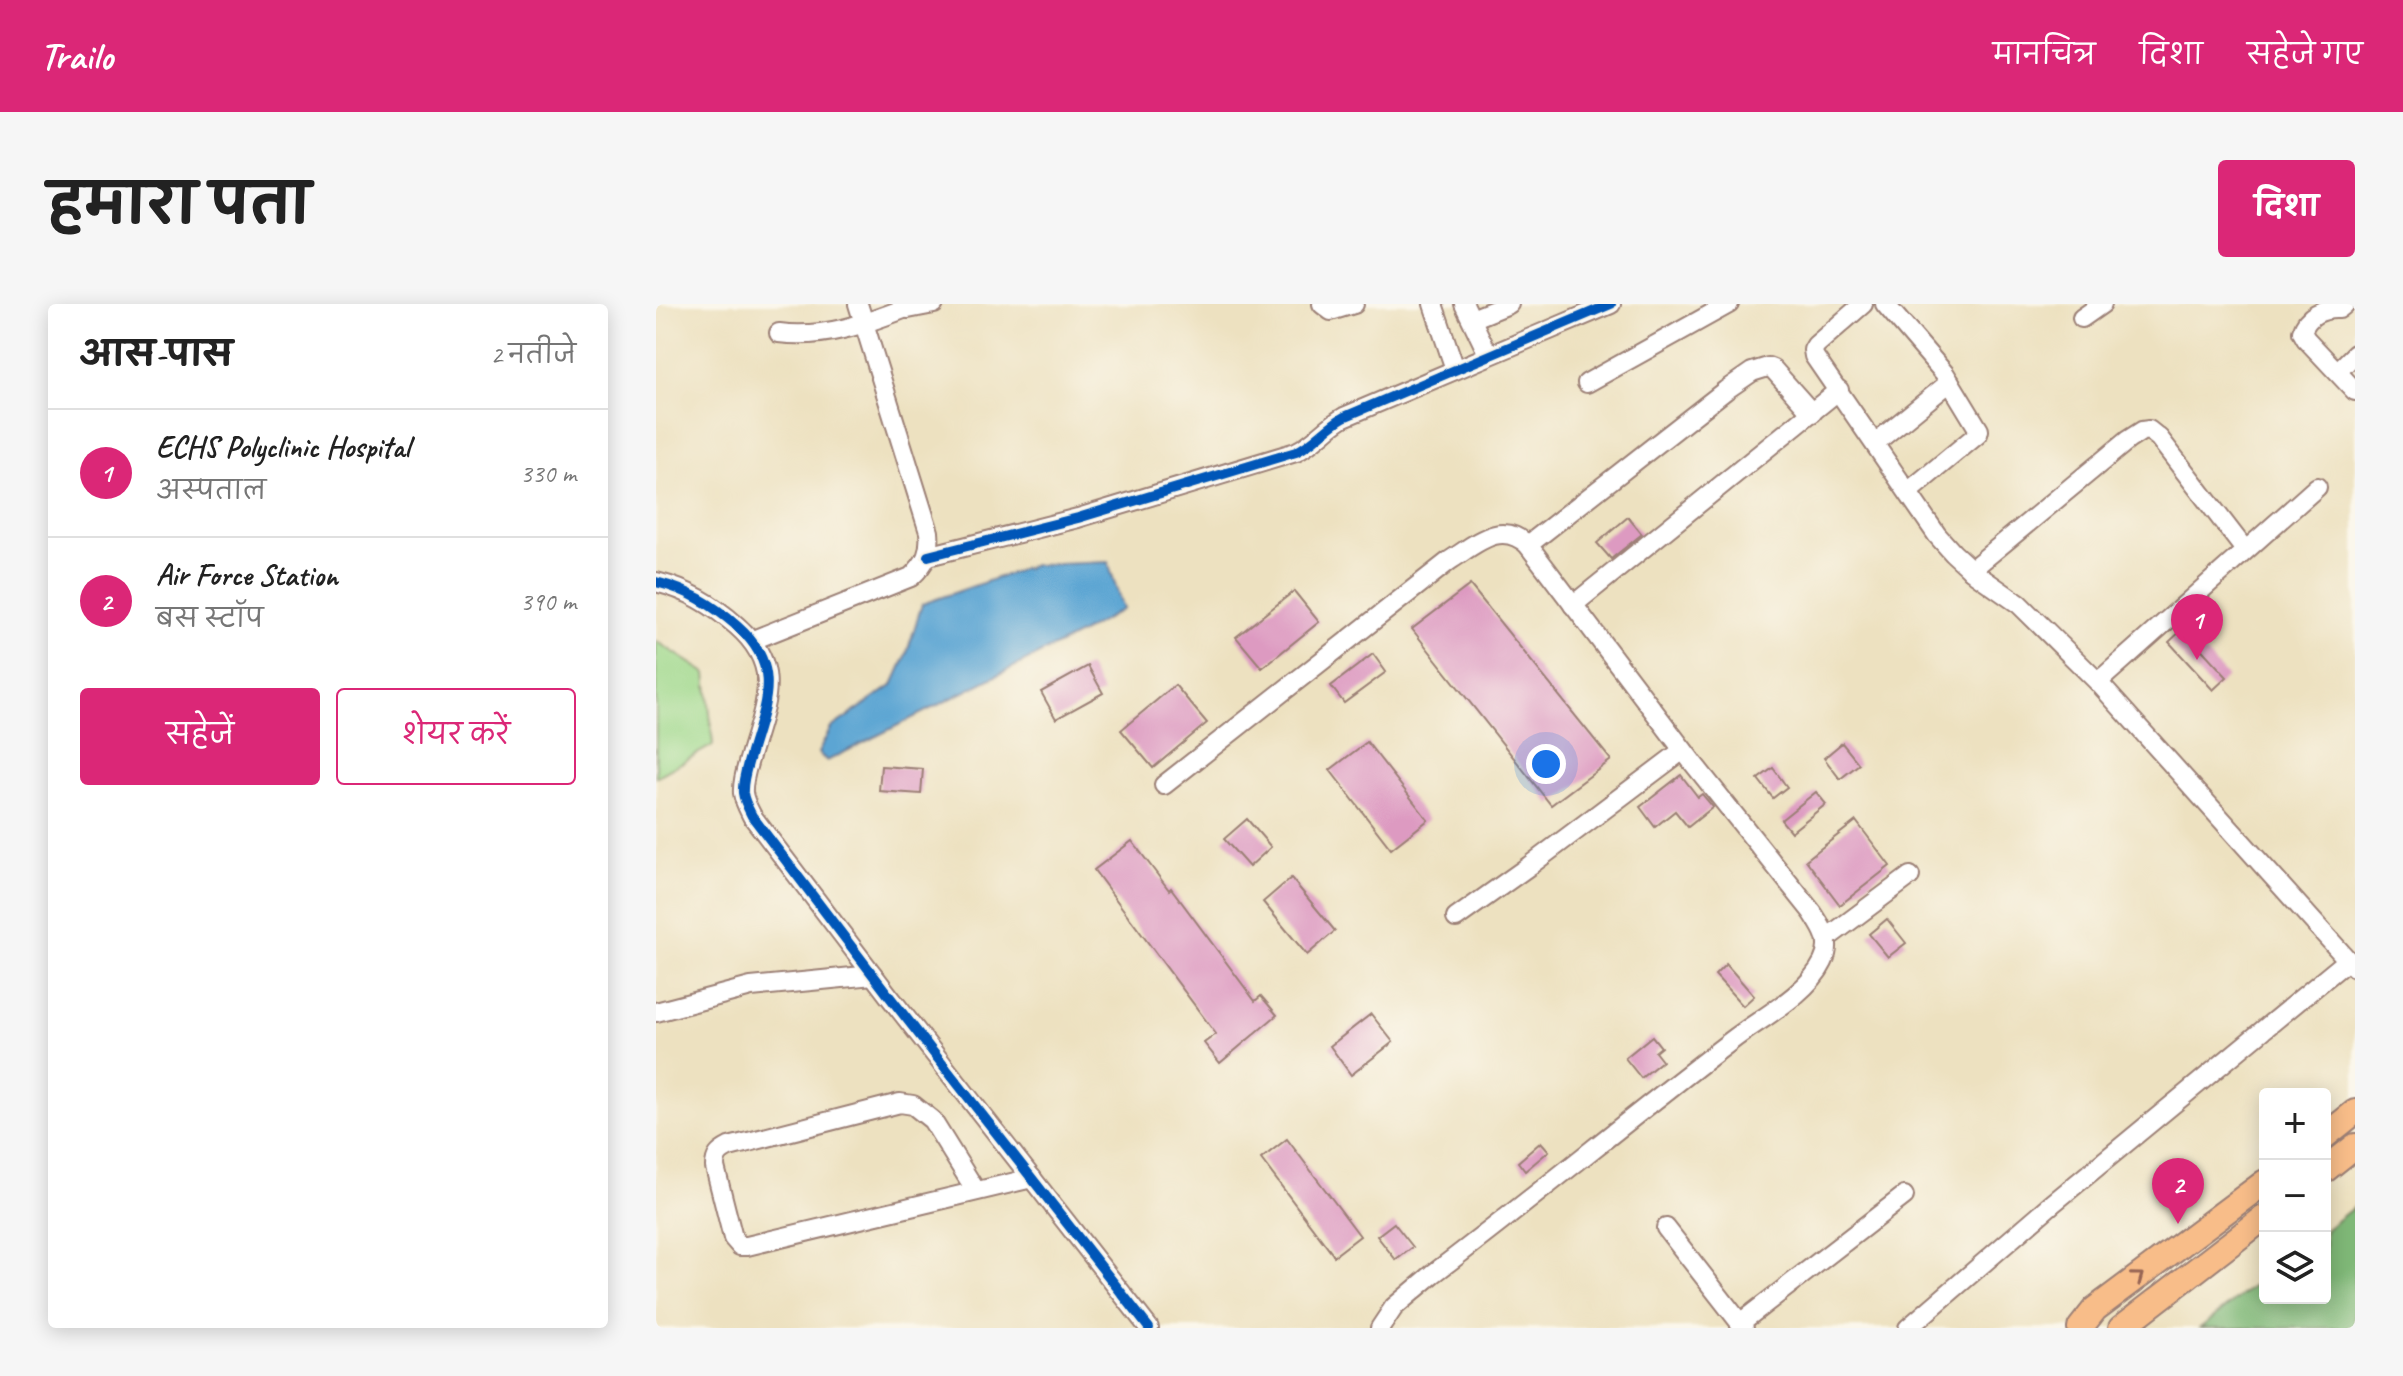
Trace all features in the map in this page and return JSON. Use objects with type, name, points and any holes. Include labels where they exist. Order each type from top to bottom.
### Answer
[{"type":"main road","points":[[2331,1131],[2355,1112]]},
{"type":"main road","points":[[2331,1165],[2355,1146]]},
{"type":"main road","points":[[2080,1328],[2095,1309],[2259,1186]]},
{"type":"main road","points":[[2121,1328],[2259,1222]]},
{"type":"street","points":[[753,640],[911,577],[928,556],[929,532],[858,304]]},
{"type":"street","points":[[779,333],[810,335],[863,324],[904,306],[934,304]]},
{"type":"street","points":[[1322,304],[1331,311],[1354,304]]},
{"type":"street","points":[[1433,304],[1455,369]]},
{"type":"street","points":[[1488,354],[1468,312],[1509,304]]},
{"type":"street","points":[[928,556],[1078,518],[1296,452],[1318,439],[1333,423],[1344,417],[1611,304]]},
{"type":"street","points":[[1587,383],[1729,304]]},
{"type":"street","points":[[1863,304],[1813,350],[1814,356],[1937,535],[1971,570],[2019,604],[2098,682],[2352,964],[2052,1204],[1908,1328]]},
{"type":"street","points":[[1885,304],[1950,382],[1979,430],[1908,492]]},
{"type":"street","points":[[2082,318],[2102,304]]},
{"type":"street","points":[[2345,304],[2339,309],[2326,309],[2316,314],[2304,323],[2302,332],[2355,391]]},
{"type":"street","points":[[2338,371],[2355,354]]},
{"type":"street","points":[[1528,545],[1752,372],[1768,367],[1773,369],[1812,413]]},
{"type":"street","points":[[1875,443],[1950,382]]},
{"type":"street","points":[[1573,605],[1839,390]]},
{"type":"street","points":[[1971,570],[2128,440],[2149,430],[2159,438],[2245,550]]},
{"type":"street","points":[[2098,682],[2317,487]]},
{"type":"street","points":[[1164,785],[1449,561],[1481,541],[1504,532],[1528,545],[1683,750],[1812,912],[1827,938],[1824,961],[1815,975],[1792,997],[1733,1039],[1433,1274],[1394,1307],[1380,1328]]},
{"type":"street","points":[[656,582],[703,599],[753,640],[763,658],[767,675],[766,701],[743,791],[752,816],[1149,1328]]},
{"type":"street","points":[[1456,918],[1683,750]]},
{"type":"street","points":[[1827,938],[1910,876]]},
{"type":"street","points":[[656,1012],[751,987],[873,975]]},
{"type":"street","points":[[976,1191],[932,1120],[913,1105],[900,1103],[729,1147],[715,1158],[733,1238],[740,1246],[1032,1178]]},
{"type":"street","points":[[1666,1228],[1742,1325],[1904,1196]]},
{"type":"green space","points":[[656,641],[706,673],[713,745],[656,777]]},
{"type":"green space","points":[[2355,1206],[2355,1328],[2200,1328],[2259,1282],[2259,1304],[2331,1304],[2331,1225]]},
{"type":"water","points":[[1108,562],[1123,609],[827,761],[818,753],[831,728],[893,685],[906,656],[922,604],[1034,565]]},
{"type":"building","points":[[1628,517],[1642,534],[1611,559],[1597,543]]},
{"type":"building","points":[[1470,585],[1611,760],[1551,805],[1412,629]]},
{"type":"building","points":[[1294,591],[1319,622],[1262,668],[1236,637]]},
{"type":"building","points":[[2183,629],[2227,677],[2213,690],[2169,642]]},
{"type":"building","points":[[1373,654],[1386,672],[1344,703],[1331,686]]},
{"type":"building","points":[[1088,666],[1103,693],[1056,719],[1041,692]]},
{"type":"building","points":[[1175,685],[1207,723],[1153,768],[1121,730]]},
{"type":"building","points":[[1367,742],[1428,820],[1391,849],[1330,770]]},
{"type":"building","points":[[1842,743],[1859,764],[1840,779],[1824,758]]},
{"type":"building","points":[[881,766],[923,769],[921,794],[879,791]]},
{"type":"building","points":[[1773,768],[1787,787],[1773,798],[1758,779]]},
{"type":"building","points":[[1681,775],[1698,797],[1702,794],[1713,807],[1688,827],[1675,811],[1655,827],[1640,807]]},
{"type":"building","points":[[1816,792],[1826,804],[1791,832],[1781,820]]},
{"type":"building","points":[[1247,819],[1271,847],[1249,867],[1224,839]]},
{"type":"building","points":[[1856,821],[1890,866],[1840,905],[1806,860]]},
{"type":"building","points":[[1132,841],[1255,1001],[1261,996],[1277,1015],[1220,1063],[1204,1043],[1216,1034],[1094,870]]},
{"type":"building","points":[[1291,878],[1335,931],[1307,955],[1263,902]]},
{"type":"building","points":[[1887,919],[1906,943],[1888,957],[1869,934]]},
{"type":"building","points":[[1726,964],[1754,996],[1743,1006],[1715,975]]},
{"type":"building","points":[[1371,1014],[1393,1042],[1351,1075],[1330,1046]]},
{"type":"building","points":[[1652,1036],[1661,1047],[1655,1052],[1662,1061],[1641,1078],[1625,1058]]},
{"type":"building","points":[[1287,1139],[1360,1236],[1334,1256],[1261,1159]]},
{"type":"building","points":[[1541,1142],[1549,1151],[1525,1171],[1518,1162]]},
{"type":"building","points":[[1394,1223],[1413,1247],[1396,1260],[1377,1236]]},
{"type":"cycle path","points":[[928,556],[1078,518],[1296,452],[1344,417],[1611,304]]},
{"type":"cycle path","points":[[656,582],[689,594],[718,611],[752,641],[761,656],[766,671],[765,703],[743,788],[744,799],[752,816],[1149,1328]]},
{"type":"place","name":"ECHS Polyclinic Hospital","points":[[2197,660]]},
{"type":"place","name":"Air Force Station","points":[[2178,1224]]}]
